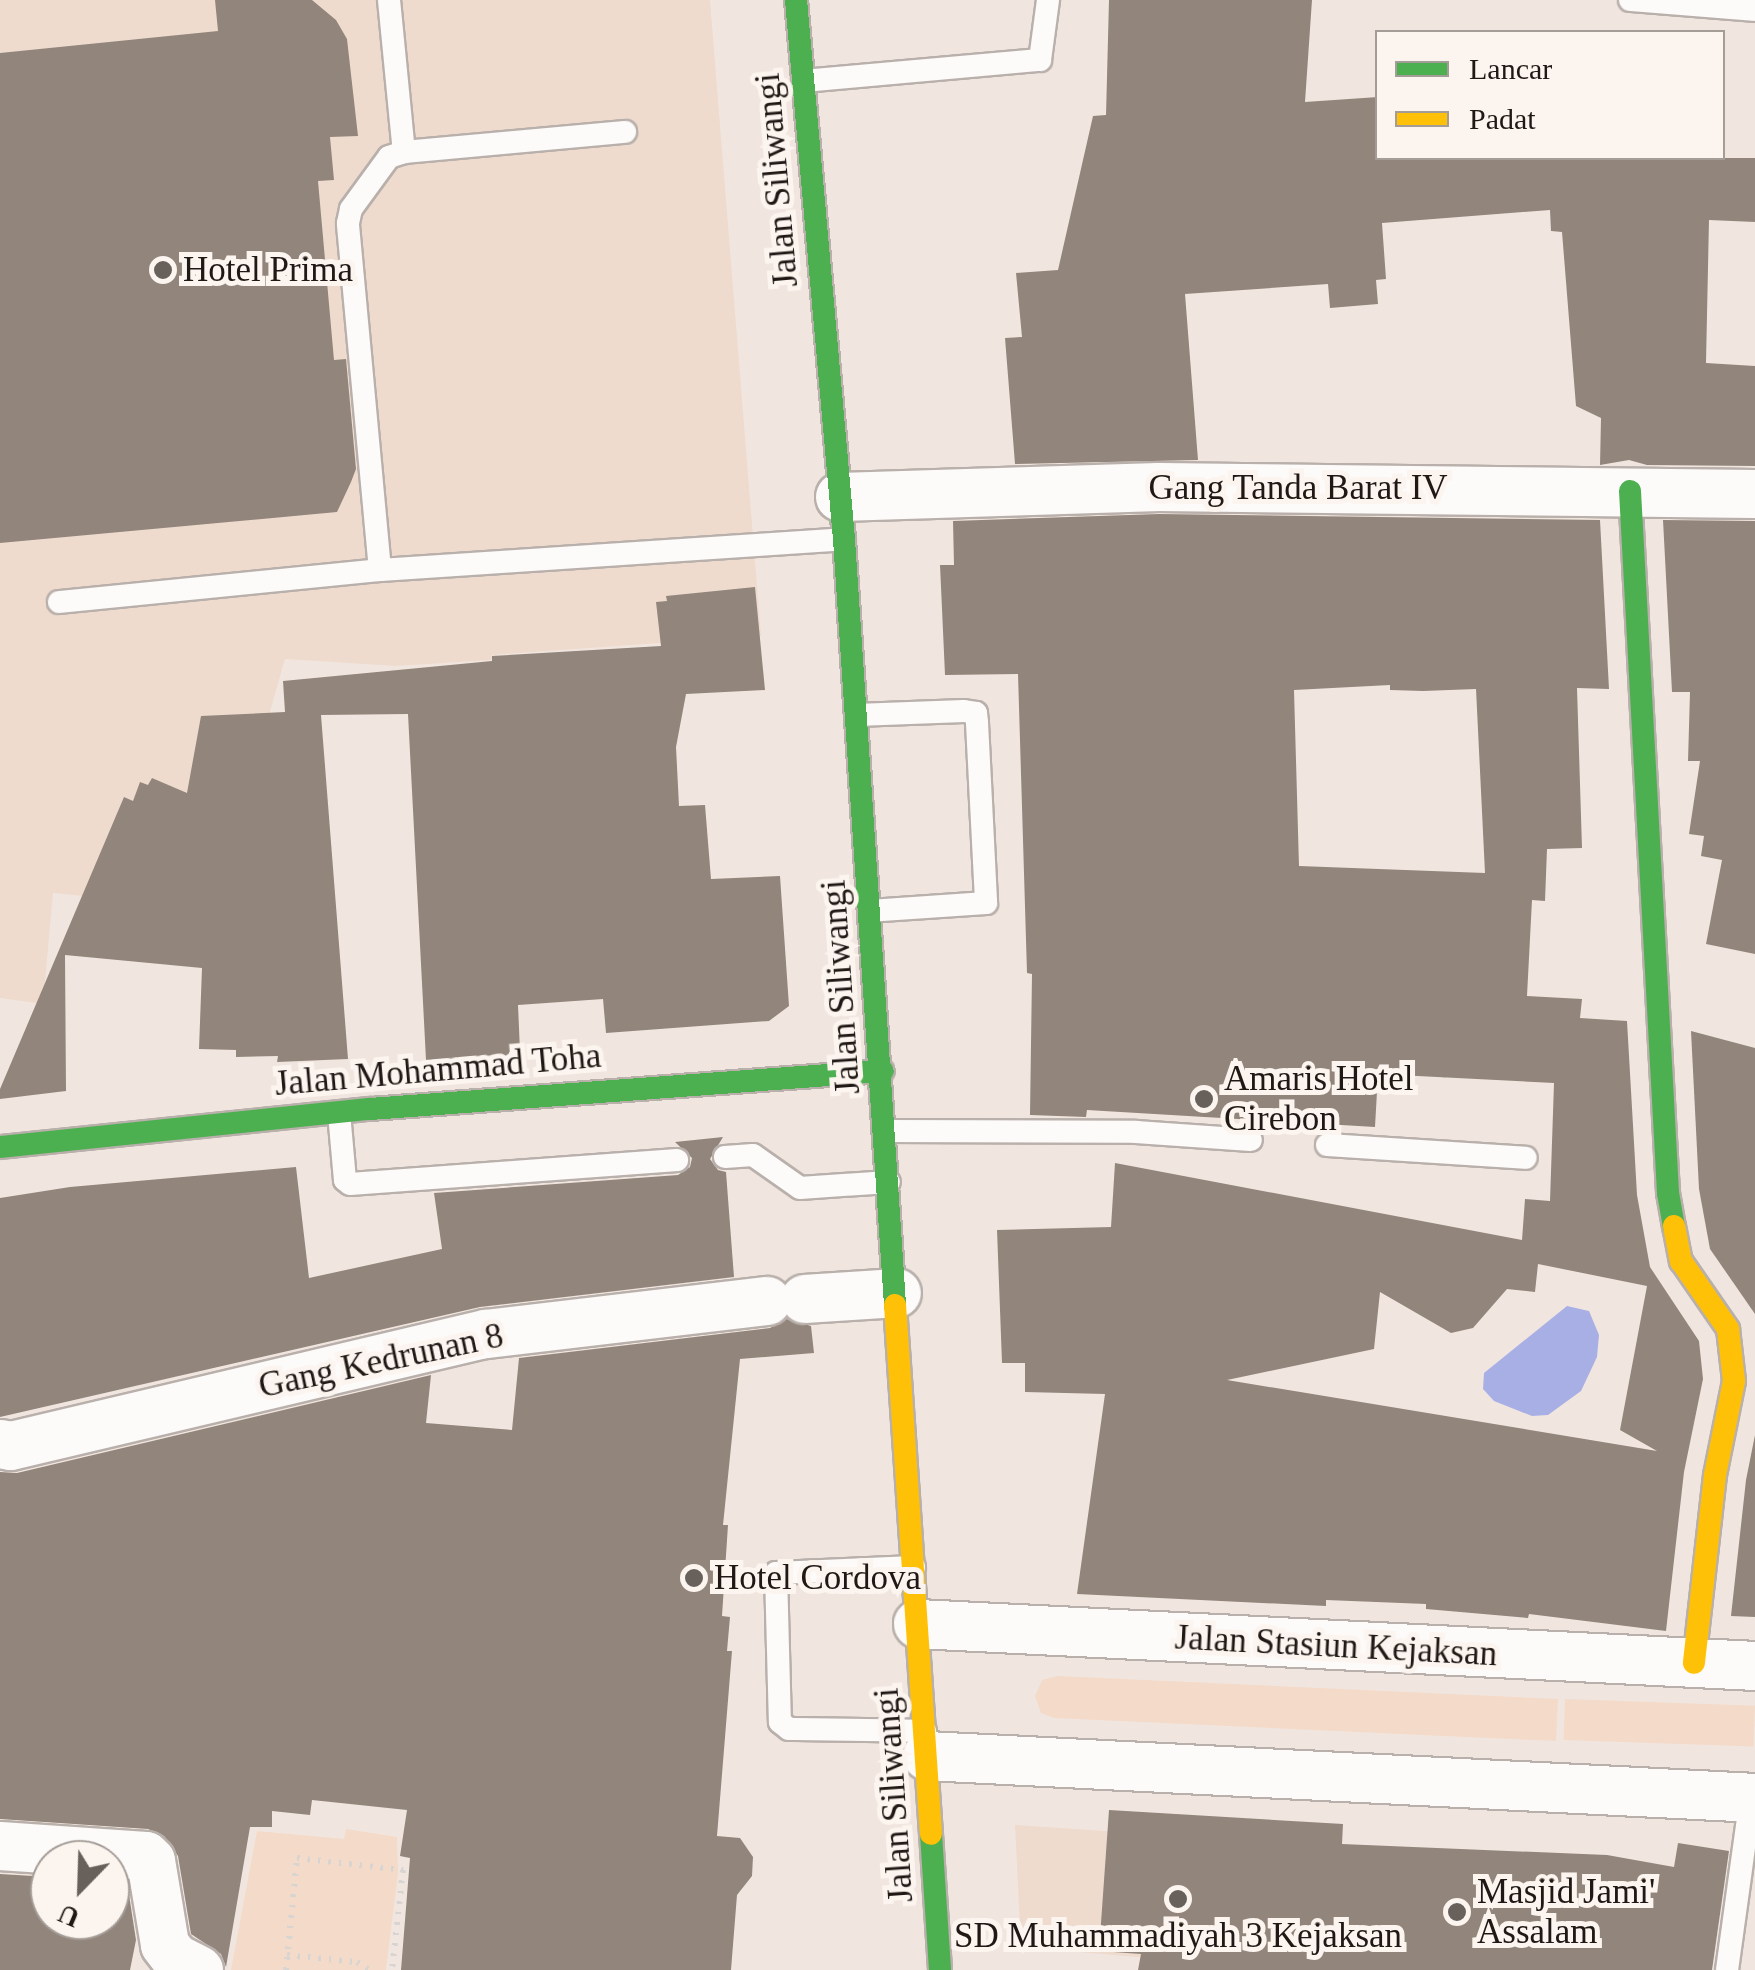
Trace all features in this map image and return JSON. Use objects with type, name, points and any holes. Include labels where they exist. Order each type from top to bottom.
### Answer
[{"type":"street","name":"Jalan Siliwangi","points":[[796,0],[842,518],[883,1072],[940,1970]]},
{"type":"street","name":"Gang Tanda Barat IV","points":[[842,518],[1159,487],[1755,494]]},
{"type":"street","points":[[1630,491],[1668,1193],[1680,1261],[1728,1329],[1734,1382],[1714,1474],[1694,1663]]},
{"type":"street","name":"Jalan Mohammad Toha","points":[[0,1148],[114,1132],[339,1112],[883,1072]]},
{"type":"street","name":"Gang Kedrunan 8","points":[[0,1444],[11,1446],[486,1334],[786,1300],[897,1293]]},
{"type":"street","name":"Jalan Stasiun Kejaksan","points":[[918,1624],[1755,1666]]},
{"type":"street","points":[[926,1744],[1753,1798]]},
{"type":"street","points":[[0,1846],[146,1856],[151,1861],[164,1944],[175,1958],[199,1970]]},
{"type":"lane","points":[[389,0],[404,152]]},
{"type":"lane","points":[[804,80],[1032,63],[1044,52],[1048,0]]},
{"type":"lane","points":[[1630,0],[1755,10]]},
{"type":"lane","points":[[380,570],[348,223],[351,209],[390,158],[404,152],[625,132]]},
{"type":"lane","points":[[59,602],[842,518]]},
{"type":"lane","points":[[856,716],[964,711],[976,713],[978,723],[986,904],[870,911]]},
{"type":"lane","points":[[339,1112],[345,1180],[350,1184],[676,1160]]},
{"type":"lane","points":[[886,1131],[1136,1132],[1252,1140]]},
{"type":"lane","points":[[1327,1145],[1526,1158]]},
{"type":"lane","points":[[725,1157],[753,1156],[800,1188],[889,1182]]},
{"type":"lane","points":[[914,1567],[776,1573],[780,1722],[789,1729],[926,1744]]},
{"type":"lane","points":[[1727,1970],[1753,1798]]},
{"type":"path","points":[[286,1970],[298,1858],[403,1870],[392,1970]]},
{"type":"path","points":[[287,1955],[356,1962],[368,1970]]},
{"type":"shaded area","points":[[0,0],[710,0],[761,636],[492,655],[491,660],[396,666],[285,659],[267,722],[124,900],[53,893],[43,1004],[0,998]]},
{"type":"shaded area","points":[[1057,1676],[1558,1699],[1556,1741],[1054,1718],[1041,1713],[1035,1696],[1042,1680]]},
{"type":"shaded area","points":[[1565,1699],[1755,1706],[1753,1747],[1564,1740]]},
{"type":"shaded area","name":"SD Muhammadiyah 3 Kejaksan","points":[[1015,1825],[1210,1838],[1287,1970],[1021,1947]]},
{"type":"shaded area","points":[[346,1829],[397,1837],[398,1874],[386,1970],[231,1970],[257,1831],[344,1839]]},
{"type":"water","points":[[1567,1306],[1589,1311],[1599,1335],[1597,1357],[1581,1391],[1548,1415],[1532,1416],[1494,1401],[1483,1389],[1484,1373]]},
{"type":"building","name":"Hotel Prima","points":[[215,0],[312,0],[336,20],[347,39],[358,136],[330,137],[334,180],[318,181],[334,360],[346,359],[356,469],[351,482],[337,512],[0,543],[0,53],[218,31]]},
{"type":"building","points":[[1109,0],[1312,0],[1305,102],[1375,97],[1375,160],[1755,158],[1755,222],[1709,220],[1706,363],[1755,366],[1755,466],[1647,465],[1629,460],[1600,465],[1601,418],[1576,406],[1562,232],[1551,231],[1550,210],[1382,223],[1386,279],[1376,280],[1378,304],[1330,308],[1328,284],[1185,294],[1198,460],[1015,464],[1005,338],[1022,337],[1016,273],[1058,270],[1093,116],[1106,115]]},
{"type":"building","points":[[1159,514],[1600,520],[1609,689],[1577,688],[1582,848],[1547,849],[1545,901],[1532,900],[1527,996],[1582,999],[1580,1018],[1627,1021],[1637,1195],[1650,1267],[1699,1341],[1703,1379],[1684,1472],[1666,1631],[1529,1614],[1528,1618],[1426,1609],[1426,1604],[1326,1600],[1326,1606],[1077,1594],[1105,1394],[1025,1392],[1025,1363],[1002,1363],[997,1230],[1111,1227],[1115,1163],[1522,1240],[1525,1199],[1550,1201],[1554,1083],[1378,1074],[1375,1127],[1087,1110],[1086,1117],[1030,1115],[1032,974],[1027,973],[1018,674],[945,675],[940,565],[954,565],[953,521]],"holes":[[[1390,685],[1390,690],[1476,689],[1485,873],[1299,866],[1294,690]],[[1538,1264],[1647,1286],[1620,1430],[1657,1451],[1227,1380],[1374,1349],[1380,1292],[1451,1333],[1473,1328],[1507,1289],[1535,1292]]]},
{"type":"building","points":[[1663,520],[1755,521],[1755,954],[1706,944],[1722,860],[1701,856],[1704,836],[1689,834],[1700,761],[1688,761],[1690,692],[1672,692]]},
{"type":"building","points":[[755,587],[765,690],[686,694],[676,747],[679,806],[705,805],[711,879],[780,876],[789,1006],[769,1021],[606,1033],[603,999],[518,1005],[520,1051],[509,1052],[509,1063],[426,1060],[408,714],[321,715],[348,1059],[277,1062],[278,1056],[236,1057],[236,1050],[199,1049],[202,968],[65,955],[66,1091],[0,1099],[0,1089],[124,797],[133,801],[140,782],[148,785],[152,778],[187,793],[201,716],[285,712],[283,681],[492,661],[492,656],[661,646],[656,602],[667,601],[666,596]]},
{"type":"building","points":[[1691,1031],[1755,1048],[1755,1314],[1710,1249],[1699,1189]]},
{"type":"building","points":[[723,1137],[710,1159],[718,1170],[726,1172],[734,1277],[480,1307],[0,1417],[0,1198],[70,1187],[296,1167],[309,1278],[442,1249],[434,1193],[678,1175],[690,1167],[692,1158],[675,1142]]},
{"type":"building","points":[[787,1319],[811,1326],[814,1353],[740,1359],[723,1525],[728,1525],[722,1616],[730,1617],[727,1651],[732,1651],[717,1836],[740,1838],[753,1857],[752,1876],[737,1895],[731,1970],[401,1970],[410,1858],[400,1856],[407,1810],[312,1800],[310,1815],[272,1811],[272,1827],[250,1827],[226,1967],[221,1954],[191,1934],[178,1856],[164,1836],[148,1829],[0,1819],[0,1472],[17,1473],[431,1375],[426,1423],[512,1430],[519,1358],[770,1328]]},
{"type":"building","points":[[1755,1435],[1755,1617],[1731,1616],[1746,1480]]},
{"type":"building","points":[[1109,1810],[1343,1824],[1342,1844],[1607,1855],[1674,1867],[1678,1843],[1729,1851],[1712,1970],[1138,1970],[1141,1954],[1099,1951]]},
{"type":"building","points":[[0,1874],[30,1876],[30,1940],[130,1940],[130,1901],[136,1940],[130,1970],[0,1970]]},
{"type":"traffic: fast","points":[[796,0],[844,539],[895,1305]]},
{"type":"traffic: fast","points":[[1630,491],[1668,1193],[1674,1226]]},
{"type":"traffic: fast","points":[[0,1147],[370,1109],[883,1071]]},
{"type":"traffic: fast","points":[[931,1834],[940,1970]]},
{"type":"traffic: slow","points":[[1674,1226],[1681,1261],[1728,1329],[1734,1381],[1715,1475],[1694,1663]]},
{"type":"traffic: slow","points":[[895,1305],[931,1834]]},
{"type":"place","name":"Hotel Prima","points":[[163,270]]},
{"type":"place","name":"Amaris Hotel Cirebon","points":[[1204,1099]]},
{"type":"place","name":"Hotel Cordova","points":[[694,1578]]},
{"type":"place","name":"SD Muhammadiyah 3 Kejaksan","points":[[1178,1899]]},
{"type":"place","name":"Masjid Jami' Assalam","points":[[1457,1912]]}]
